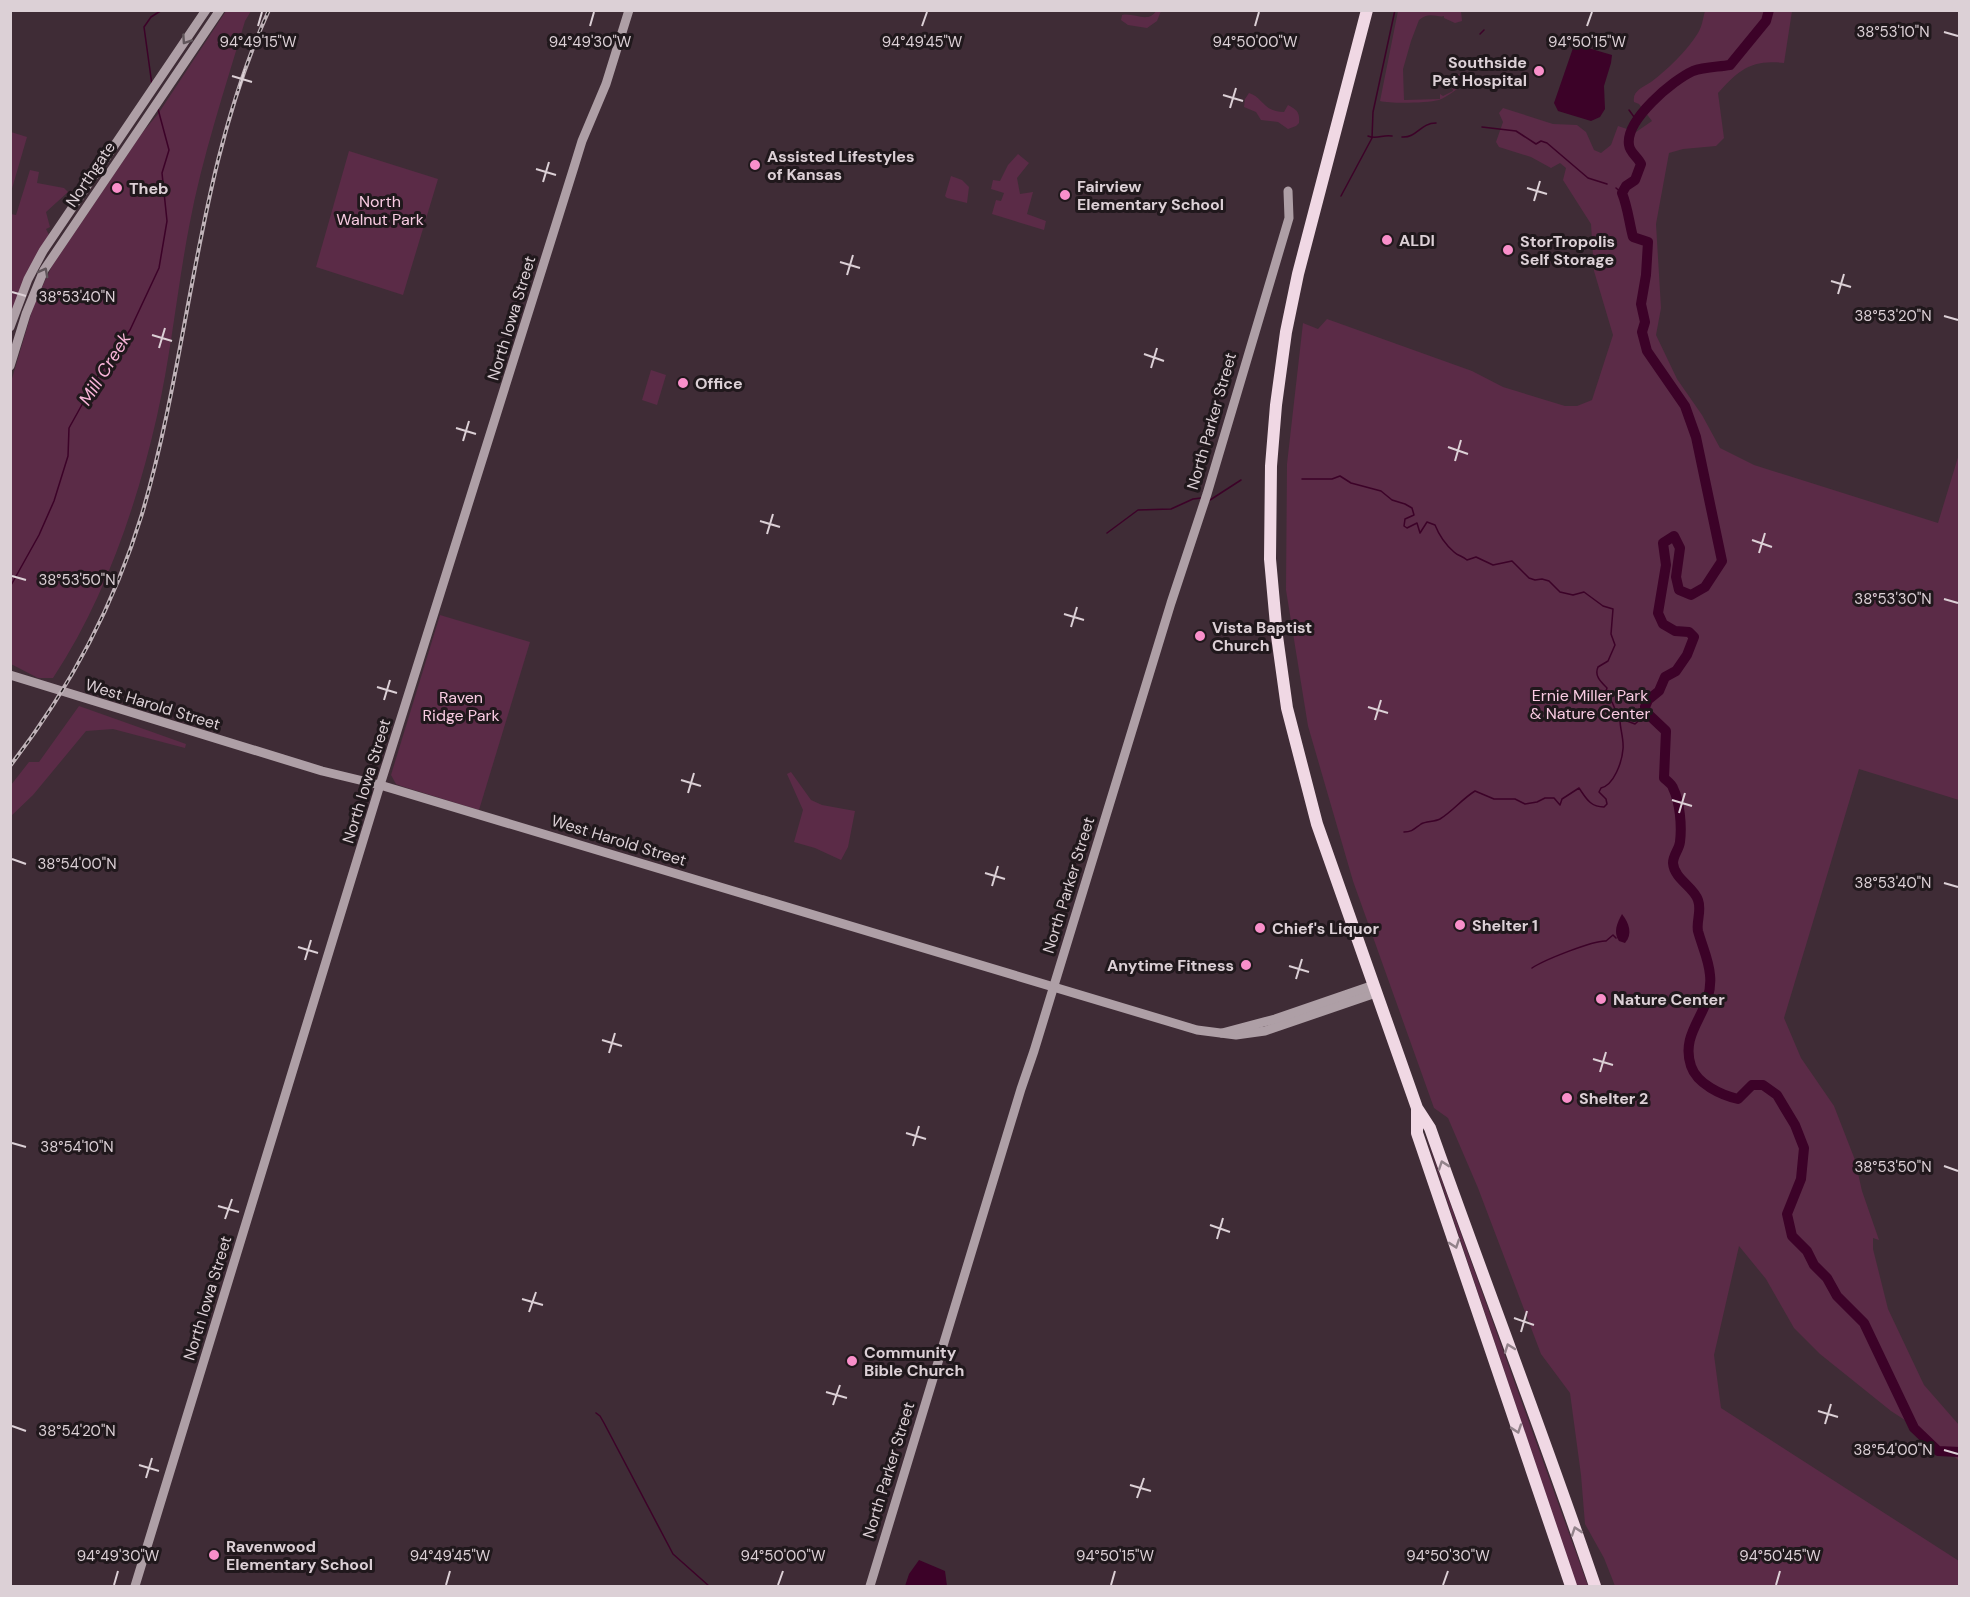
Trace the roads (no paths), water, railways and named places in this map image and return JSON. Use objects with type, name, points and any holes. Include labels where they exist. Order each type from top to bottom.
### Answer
[{"type":"highway","points":[[1367,10],[1298,274],[1281,365],[1270,466],[1270,559],[1287,708],[1317,824],[1374,989],[1417,1108],[1430,1128],[1559,1481],[1595,1587]]},
{"type":"highway","points":[[1417,1108],[1418,1133],[1571,1587]]},
{"type":"street","name":"Northgate","points":[[10,327],[34,265],[206,10]]},
{"type":"street","name":"Northgate","points":[[10,366],[26,314],[44,270],[220,10]]},
{"type":"street","name":"North Iowa Street","points":[[135,1587],[380,785],[582,141],[606,84],[629,10]]},
{"type":"street","name":"North Parker Street","points":[[870,1587],[990,1187],[1207,494],[1289,218],[1288,191]]},
{"type":"street","name":"West Harold Street","points":[[10,675],[322,771],[380,785],[1190,1028],[1236,1035],[1265,1031],[1370,995],[1374,989]]},
{"type":"waterway","name":"Mill Creek","points":[[152,85],[144,27],[151,17],[162,10]]},
{"type":"waterway","points":[[1341,196],[1372,138],[1373,112],[1395,10]]},
{"type":"waterway","points":[[1769,10],[1766,21],[1730,65],[1693,71],[1663,92],[1642,113],[1634,124],[1629,145],[1641,164],[1635,180],[1626,186],[1622,193],[1633,237],[1648,242],[1641,304],[1645,322],[1642,332],[1647,351],[1685,406],[1696,437],[1722,561],[1705,587],[1691,595],[1679,590],[1676,577],[1680,548],[1674,536],[1663,543],[1666,565],[1658,613],[1663,624],[1675,631],[1689,632],[1694,637],[1687,655],[1676,671],[1665,677],[1659,691],[1648,700],[1645,707],[1647,713],[1666,731],[1664,778],[1672,785],[1681,822],[1680,842],[1674,857],[1674,869],[1698,900],[1698,931],[1710,975],[1707,1000],[1689,1042],[1689,1053],[1691,1066],[1698,1078],[1717,1092],[1738,1099],[1752,1085],[1763,1085],[1777,1095],[1795,1125],[1804,1148],[1801,1179],[1787,1214],[1792,1236],[1807,1251],[1814,1265],[1827,1278],[1837,1296],[1864,1323],[1914,1428],[1938,1451],[1960,1452]]},
{"type":"waterway","points":[[1480,34],[1484,30]]},
{"type":"waterway","name":"Mill Creek","points":[[10,587],[39,535],[54,501],[68,456],[69,428],[98,376],[130,330],[159,268],[167,221],[162,173],[169,150],[158,109]]},
{"type":"waterway","points":[[1629,110],[1637,121]]},
{"type":"waterway","points":[[1402,137],[1407,137],[1426,125],[1436,123]]},
{"type":"waterway","points":[[1482,127],[1516,131],[1536,144],[1541,141],[1547,143],[1588,178],[1607,184]]},
{"type":"waterway","points":[[1368,136],[1392,136]]},
{"type":"waterway","points":[[1616,188],[1622,193]]},
{"type":"waterway","points":[[1302,479],[1332,479],[1340,476],[1351,483],[1381,491],[1392,500],[1412,508],[1414,515],[1405,519],[1404,526],[1407,528],[1417,523],[1420,533],[1427,522],[1435,525],[1449,547],[1467,560],[1476,557],[1493,565],[1512,561],[1529,578],[1549,581],[1560,592],[1573,595],[1584,592],[1603,606],[1613,609],[1611,634],[1615,645],[1608,661],[1597,670],[1599,679],[1607,688],[1606,691],[1596,690],[1596,695],[1603,702],[1612,702],[1618,716],[1625,716],[1627,721],[1635,724],[1647,713]]},
{"type":"waterway","points":[[1210,500],[1241,480]]},
{"type":"waterway","points":[[1107,533],[1138,510],[1171,509],[1193,499],[1201,498]]},
{"type":"waterway","points":[[1404,832],[1411,831],[1423,823],[1440,819],[1475,791],[1494,799],[1515,799],[1525,804],[1545,798],[1554,798],[1560,805],[1562,799],[1579,788],[1592,804],[1604,807],[1607,804],[1606,799],[1599,792],[1610,782],[1619,766],[1623,745],[1620,720],[1624,717]]},
{"type":"waterway","points":[[1532,968],[1569,951],[1606,941],[1613,935],[1616,938]]},
{"type":"waterway","points":[[596,1413],[604,1423],[673,1554],[709,1586]]},
{"type":"railway","points":[[10,766],[70,678],[103,614],[131,548],[159,451],[196,260],[225,133],[245,71],[269,10]]},
{"type":"place","name":"Southside Pet Hospital","points":[[1539,71]]},
{"type":"place","name":"Assisted Lifestyles of Kansas","points":[[755,165]]},
{"type":"place","name":"Theb","points":[[117,188]]},
{"type":"place","name":"Fairview Elementary School","points":[[1065,195]]},
{"type":"place","name":"ALDI","points":[[1387,240]]},
{"type":"place","name":"StorTropolis Self Storage","points":[[1508,250]]},
{"type":"place","name":"Office","points":[[683,383]]},
{"type":"place","name":"Vista Baptist Church","points":[[1200,636]]},
{"type":"place","name":"Shelter 1","points":[[1460,925]]},
{"type":"place","name":"Chief's Liquor","points":[[1260,928]]},
{"type":"place","name":"Anytime Fitness","points":[[1246,965]]},
{"type":"place","name":"Nature Center","points":[[1601,999]]},
{"type":"place","name":"Shelter 2","points":[[1567,1098]]},
{"type":"place","name":"Community Bible Church","points":[[852,1361]]},
{"type":"place","name":"Ravenwood Elementary School","points":[[214,1555]]},
{"type":"park label","name":"North Walnut Park","points":[[380,210]]},
{"type":"park label","name":"Ernie Miller Park & Nature Center","points":[[1590,704]]},
{"type":"park label","name":"Raven Ridge Park","points":[[461,706]]}]
